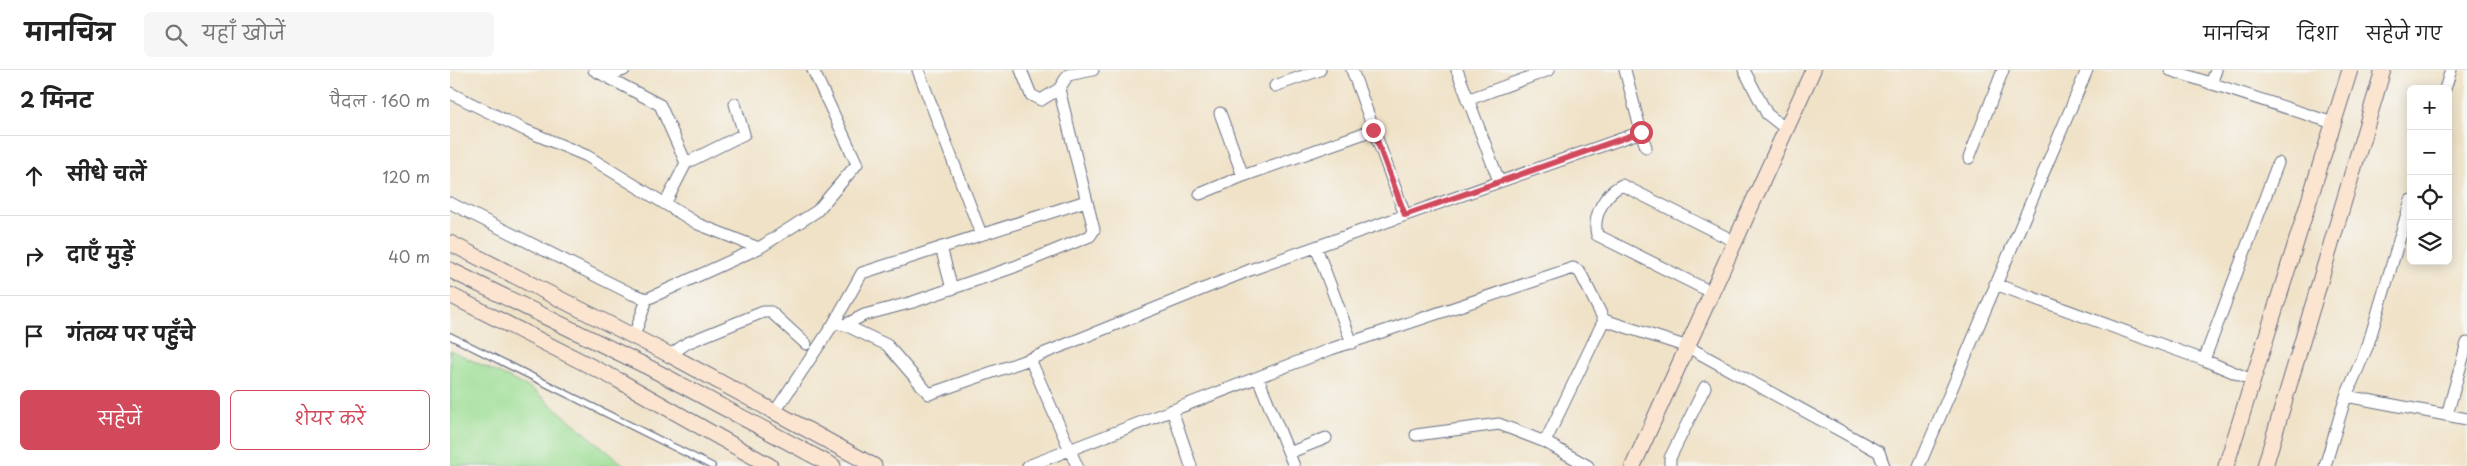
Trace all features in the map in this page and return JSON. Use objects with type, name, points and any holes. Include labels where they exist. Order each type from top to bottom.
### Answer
[{"type":"main road","points":[[1633,466],[1813,70]]},
{"type":"main road","points":[[2226,466],[2350,70]]},
{"type":"main road","points":[[2265,466],[2383,70]]},
{"type":"main road","points":[[450,244],[634,336],[774,414],[874,466]]},
{"type":"main road","points":[[450,270],[627,357],[833,466]]},
{"type":"main road","points":[[450,295],[618,380],[770,466]]},
{"type":"main road","points":[[618,380],[634,336]]},
{"type":"main road","points":[[763,428],[774,414]]},
{"type":"street","points":[[594,70],[660,105],[686,163]]},
{"type":"street","points":[[605,76],[624,70]]},
{"type":"street","points":[[450,203],[632,294],[647,299],[759,248],[817,211],[857,164],[813,70]]},
{"type":"street","points":[[918,70],[981,234]]},
{"type":"street","points":[[1021,70],[1031,95],[1041,100],[1059,89],[1067,73],[1093,70]]},
{"type":"street","points":[[1274,86],[1320,70]]},
{"type":"street","points":[[1352,70],[1405,215]]},
{"type":"street","points":[[1456,70],[1499,182]]},
{"type":"street","points":[[1467,100],[1549,70]]},
{"type":"street","points":[[1625,70],[1646,147]]},
{"type":"street","points":[[1744,70],[1767,114],[1786,129]]},
{"type":"street","points":[[1969,158],[2003,70]]},
{"type":"street","points":[[1919,466],[2087,70]]},
{"type":"street","points":[[2170,70],[2333,123]]},
{"type":"street","points":[[2211,84],[2216,70]]},
{"type":"street","points":[[2446,85],[2451,70]]},
{"type":"street","points":[[839,324],[952,289],[1014,267],[1090,236],[1094,230],[1059,89]]},
{"type":"street","points":[[450,93],[525,130],[587,156],[698,224],[759,248]]},
{"type":"street","points":[[665,204],[686,163],[744,134],[735,104]]},
{"type":"street","points":[[1220,113],[1243,176]]},
{"type":"street","points":[[1200,194],[1243,176],[1373,130]]},
{"type":"street","points":[[839,324],[886,345],[929,394],[1030,359],[1250,270],[1641,132]]},
{"type":"street","points":[[2204,360],[2278,163]]},
{"type":"street","points":[[1713,293],[1597,235],[1595,226],[1604,200],[1612,190],[1622,185],[1736,242]]},
{"type":"street","points":[[774,414],[839,324],[862,273],[1086,201]]},
{"type":"street","points":[[2325,466],[2346,396],[2368,344],[2407,213]]},
{"type":"street","points":[[941,247],[952,289]]},
{"type":"street","points":[[1316,247],[1352,342]]},
{"type":"street","points":[[1028,466],[1352,342],[1573,268],[1580,272],[1604,320],[1688,347],[1880,452],[1884,466]]},
{"type":"street","points":[[1995,284],[2204,360],[2252,380]]},
{"type":"street","points":[[634,336],[647,299]]},
{"type":"street","points":[[670,355],[687,343],[762,312],[771,312],[806,344]]},
{"type":"street","points":[[1545,442],[1604,320]]},
{"type":"street","points":[[2447,415],[2467,343]]},
{"type":"street","points":[[1030,359],[1077,466]]},
{"type":"street","points":[[1258,378],[1294,466]]},
{"type":"street","points":[[1670,466],[1670,458],[1705,386]]},
{"type":"street","points":[[2346,396],[2467,419]]},
{"type":"street","points":[[1172,410],[1191,466]]},
{"type":"street","points":[[1416,435],[1499,424],[1545,442],[1588,466]]},
{"type":"street","points":[[1289,453],[1326,438]]},
{"type":"lane","points":[[450,336],[712,466]]},
{"type":"green space","points":[[450,350],[532,389],[625,466],[450,466]]},
{"type":"route","points":[[1373,130],[1405,215],[1641,132]]}]
